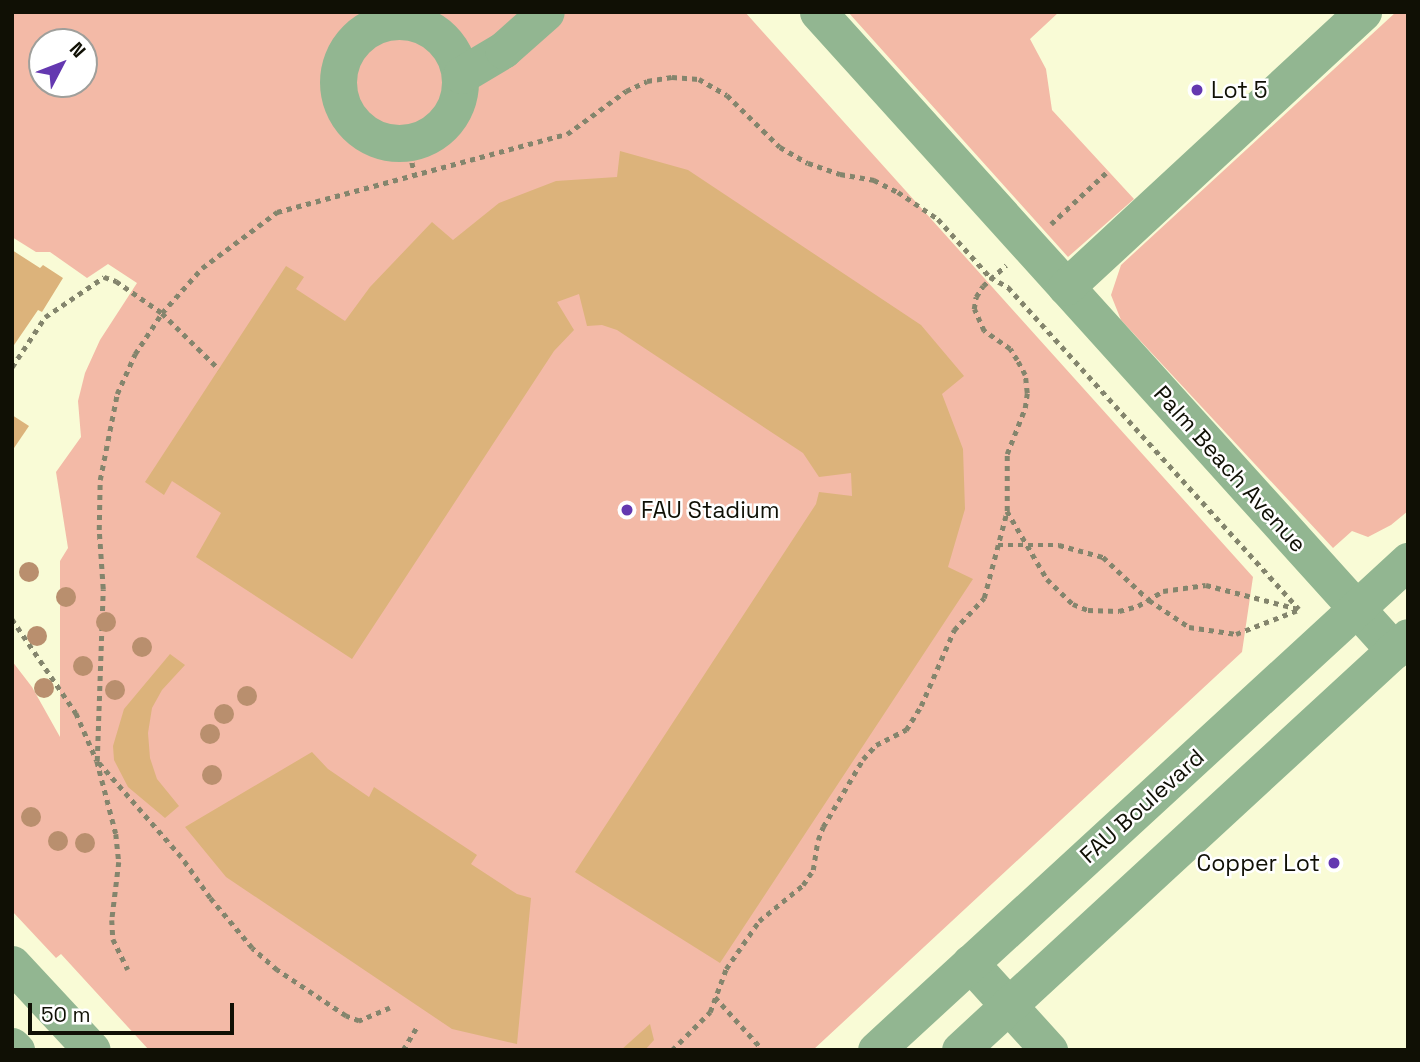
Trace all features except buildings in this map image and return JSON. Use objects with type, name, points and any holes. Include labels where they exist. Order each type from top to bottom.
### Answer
[{"type":"street","points":[[461,75],[503,50],[546,12]]},
{"type":"street","name":"Palm Beach Avenue","points":[[818,12],[1030,244],[1356,609],[1401,644]]},
{"type":"street","points":[[1066,287],[1363,12]]},
{"type":"street","points":[[389,20],[415,22],[437,33],[453,52],[461,75],[458,100],[447,121],[429,136],[411,160],[385,142],[364,133],[348,117],[339,96],[338,70],[347,47],[366,29],[389,20]]},
{"type":"street","name":"FAU Boulevard","points":[[876,1050],[1408,561]]},
{"type":"street","points":[[937,993],[975,1045],[1009,1005],[1401,644]]},
{"type":"street","points":[[970,963],[1049,1050]]},
{"type":"street","points":[[12,964],[92,1050]]},
{"type":"path","points":[[390,1007],[359,1021],[345,1016],[277,970],[252,948],[210,898],[181,857],[97,761],[103,589],[99,530],[100,480],[117,394],[135,354],[162,313],[202,268],[277,212],[411,160],[568,134],[626,91],[647,81],[672,77],[699,79],[727,95],[780,147],[807,163],[840,174],[874,180],[898,192],[937,219],[990,277],[1008,287],[1299,609]]},
{"type":"path","points":[[672,1050],[702,1023],[726,969],[759,921],[803,885],[813,870],[823,827],[863,760],[876,745],[906,730],[921,706],[954,630],[984,598],[1007,511],[1007,454],[1025,408],[1027,393],[1025,376],[1010,349],[984,331],[977,319],[976,297],[990,277],[1030,244],[1107,172]]},
{"type":"path","points":[[12,368],[45,317],[104,277],[116,281],[162,313],[219,369]]},
{"type":"path","points":[[1007,511],[1047,579],[1073,604],[1088,610],[1119,611],[1149,600],[1163,591],[1206,585],[1299,609]]},
{"type":"path","points":[[998,545],[1059,545],[1103,557],[1149,600],[1189,627],[1236,634],[1299,609]]},
{"type":"path","points":[[12,619],[76,713],[97,761],[116,834],[120,862],[111,920],[113,939],[128,970]]},
{"type":"path","points":[[715,998],[763,1050]]},
{"type":"path","points":[[403,1050],[417,1027]]},
{"type":"shaded area","name":"FAU Stadium","points":[[12,12],[745,12],[1253,577],[1242,652],[813,1050],[149,1050],[61,954],[56,958],[12,911],[12,661],[32,687],[60,737],[60,561],[68,548],[56,472],[81,437],[78,401],[85,373],[100,340],[137,283],[108,264],[87,278],[50,252],[36,252],[12,237]]},
{"type":"shaded area","points":[[848,12],[1059,12],[1030,39],[1046,69],[1052,110],[1134,199],[1068,257]]},
{"type":"shaded area","points":[[1396,12],[1408,12],[1408,511],[1391,525],[1368,537],[1352,531],[1333,548],[1121,320],[1111,295],[1121,265]]},
{"type":"place","name":"Lot 5","points":[[1197,90]]},
{"type":"place","name":"FAU Stadium","points":[[627,510]]},
{"type":"place","name":"Copper Lot","points":[[1334,863]]}]
